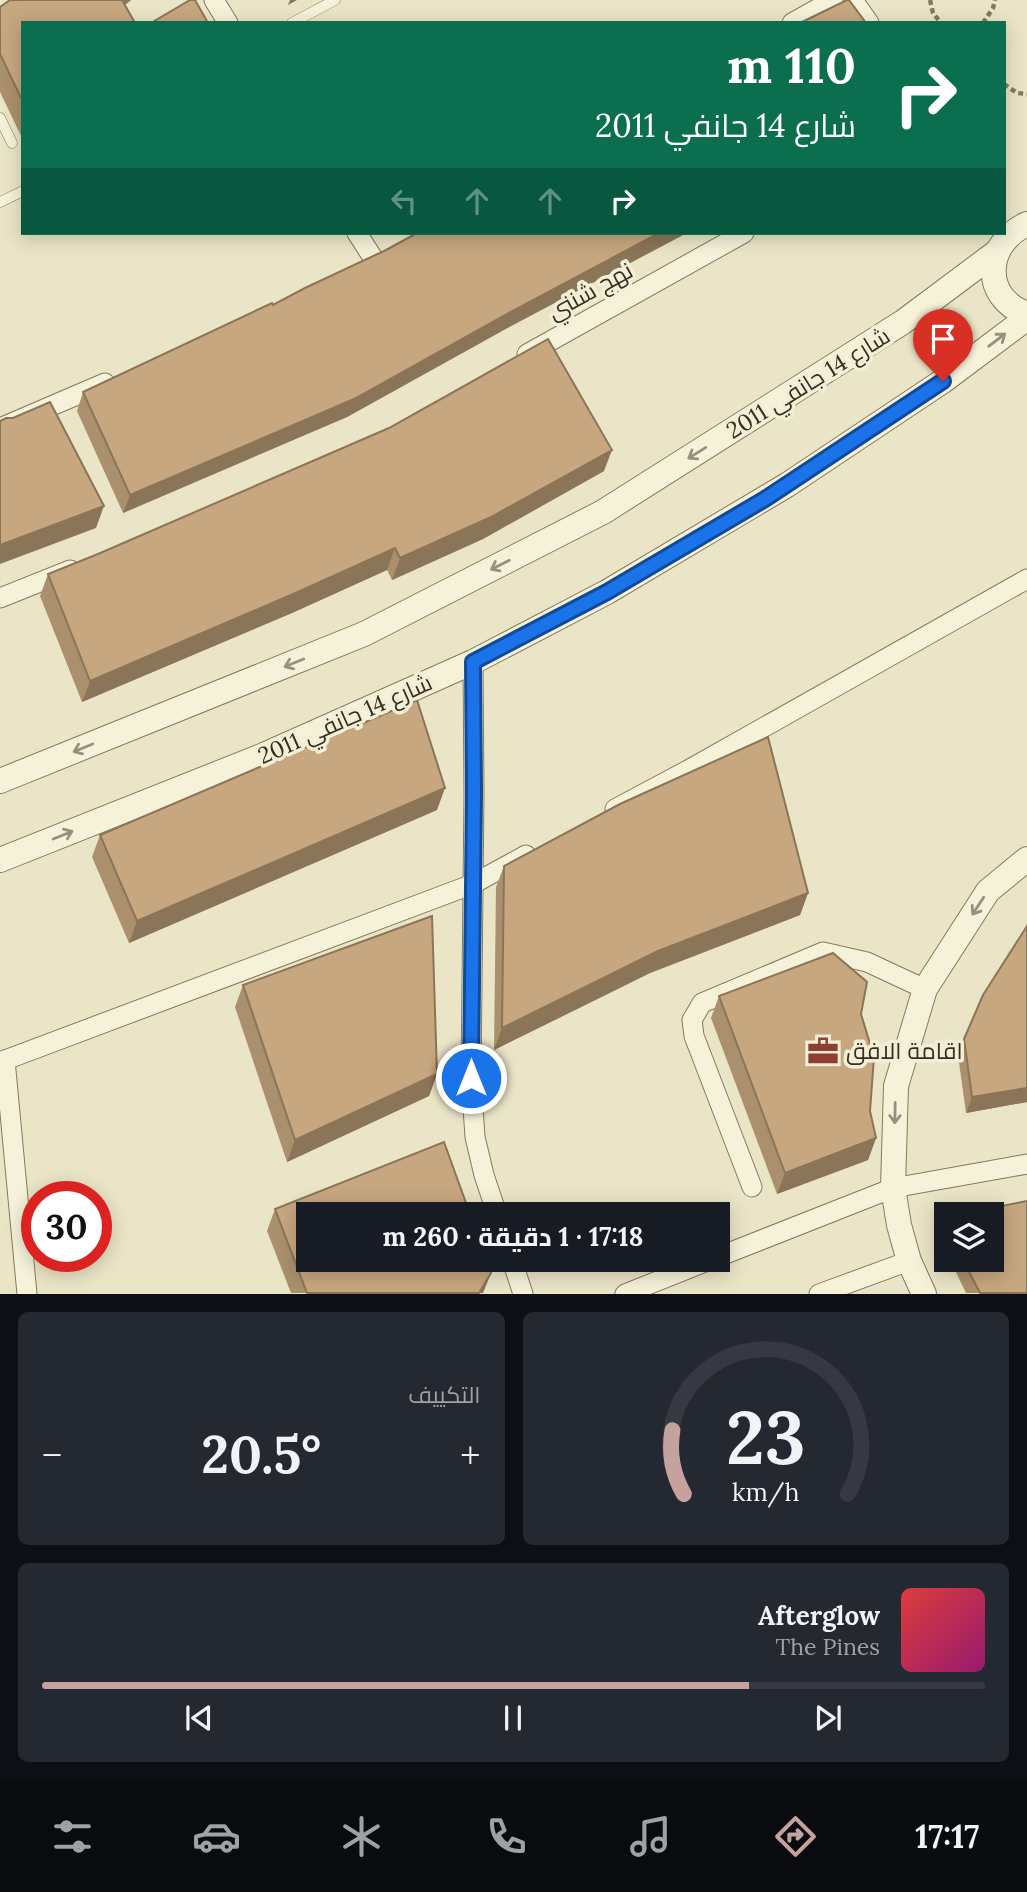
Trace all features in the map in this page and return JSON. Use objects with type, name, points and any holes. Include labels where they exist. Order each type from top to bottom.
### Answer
[{"type":"street","points":[[214,0],[227,21]]},
{"type":"street","points":[[795,21],[832,0]]},
{"type":"street","points":[[853,0],[868,21]]},
{"type":"street","name":"شارع 14 جانفي 2011","points":[[0,781],[365,634],[603,512],[903,323],[998,251],[1004,239],[1020,222]]},
{"type":"street","points":[[358,235],[373,258]]},
{"type":"street","name":"نهج شنني","points":[[506,366],[740,235]]},
{"type":"street","points":[[998,251],[994,269],[997,286],[1007,302],[1027,316]]},
{"type":"street","name":"شارع 14 جانفي 2011","points":[[0,860],[264,755],[473,662],[607,592],[787,485],[943,381],[1027,316]]},
{"type":"street","points":[[0,428],[117,377]]},
{"type":"street","points":[[0,598],[85,565]]},
{"type":"street","points":[[604,814],[688,770],[1027,579]]},
{"type":"street","points":[[473,662],[471,1078],[475,1137],[493,1202]]},
{"type":"street","points":[[27,1293],[3,1061],[473,884],[545,846]]},
{"type":"street","points":[[924,1293],[909,1261],[893,1188],[895,1086],[925,989],[988,891],[1027,859]]},
{"type":"street","points":[[752,1187],[694,1037],[692,1020],[702,1003],[822,952],[867,962],[925,989]]},
{"type":"street","points":[[730,1252],[893,1188],[1027,1164]]},
{"type":"street","points":[[819,1293],[909,1261]]},
{"type":"street","points":[[516,1272],[523,1293]]},
{"type":"street","points":[[625,1293],[679,1272]]},
{"type":"lane","points":[[296,21],[335,0]]},
{"type":"lane","points":[[0,118],[12,143]]},
{"type":"lane","points":[[0,202],[21,192]]},
{"type":"path","points":[[930,0],[933,13],[939,21]]},
{"type":"path","points":[[984,21],[995,0]]},
{"type":"path","points":[[1006,85],[1017,93],[1027,94]]},
{"type":"building","points":[[10,0],[122,0],[134,21],[21,21],[21,98],[0,54],[0,7]]},
{"type":"building","points":[[190,0],[195,0],[207,21],[154,21]]},
{"type":"building","points":[[849,0],[865,21],[804,21]]},
{"type":"building","points":[[413,235],[655,235],[354,399],[130,495],[83,392]]},
{"type":"building","points":[[548,339],[612,450],[491,517],[400,558],[395,548],[90,681],[48,574],[389,428]]},
{"type":"building","points":[[50,402],[104,506],[0,545],[0,421]]},
{"type":"building","points":[[417,700],[445,788],[137,921],[100,835]]},
{"type":"building","points":[[768,737],[808,893],[658,951],[502,1028],[504,866],[620,804]]},
{"type":"building","points":[[432,916],[437,1074],[295,1140],[243,985]]},
{"type":"building","points":[[1027,926],[1027,1088],[972,1097],[964,1039],[983,995]]},
{"type":"building","points":[[833,953],[867,982],[861,1014],[874,1057],[870,1111],[876,1138],[785,1173],[719,996]]},
{"type":"building","points":[[444,1142],[466,1202],[296,1202],[296,1264],[275,1209]]},
{"type":"building","points":[[1027,1201],[1027,1293],[980,1293],[969,1272],[1004,1272],[1004,1206]]},
{"type":"building","points":[[299,1272],[491,1273],[479,1293],[307,1293]]},
{"type":"place","name":"اقامة الافق","points":[[823,1051]]},
{"type":"route","points":[[471,1078],[473,662],[607,592],[765,499],[943,381]]}]
